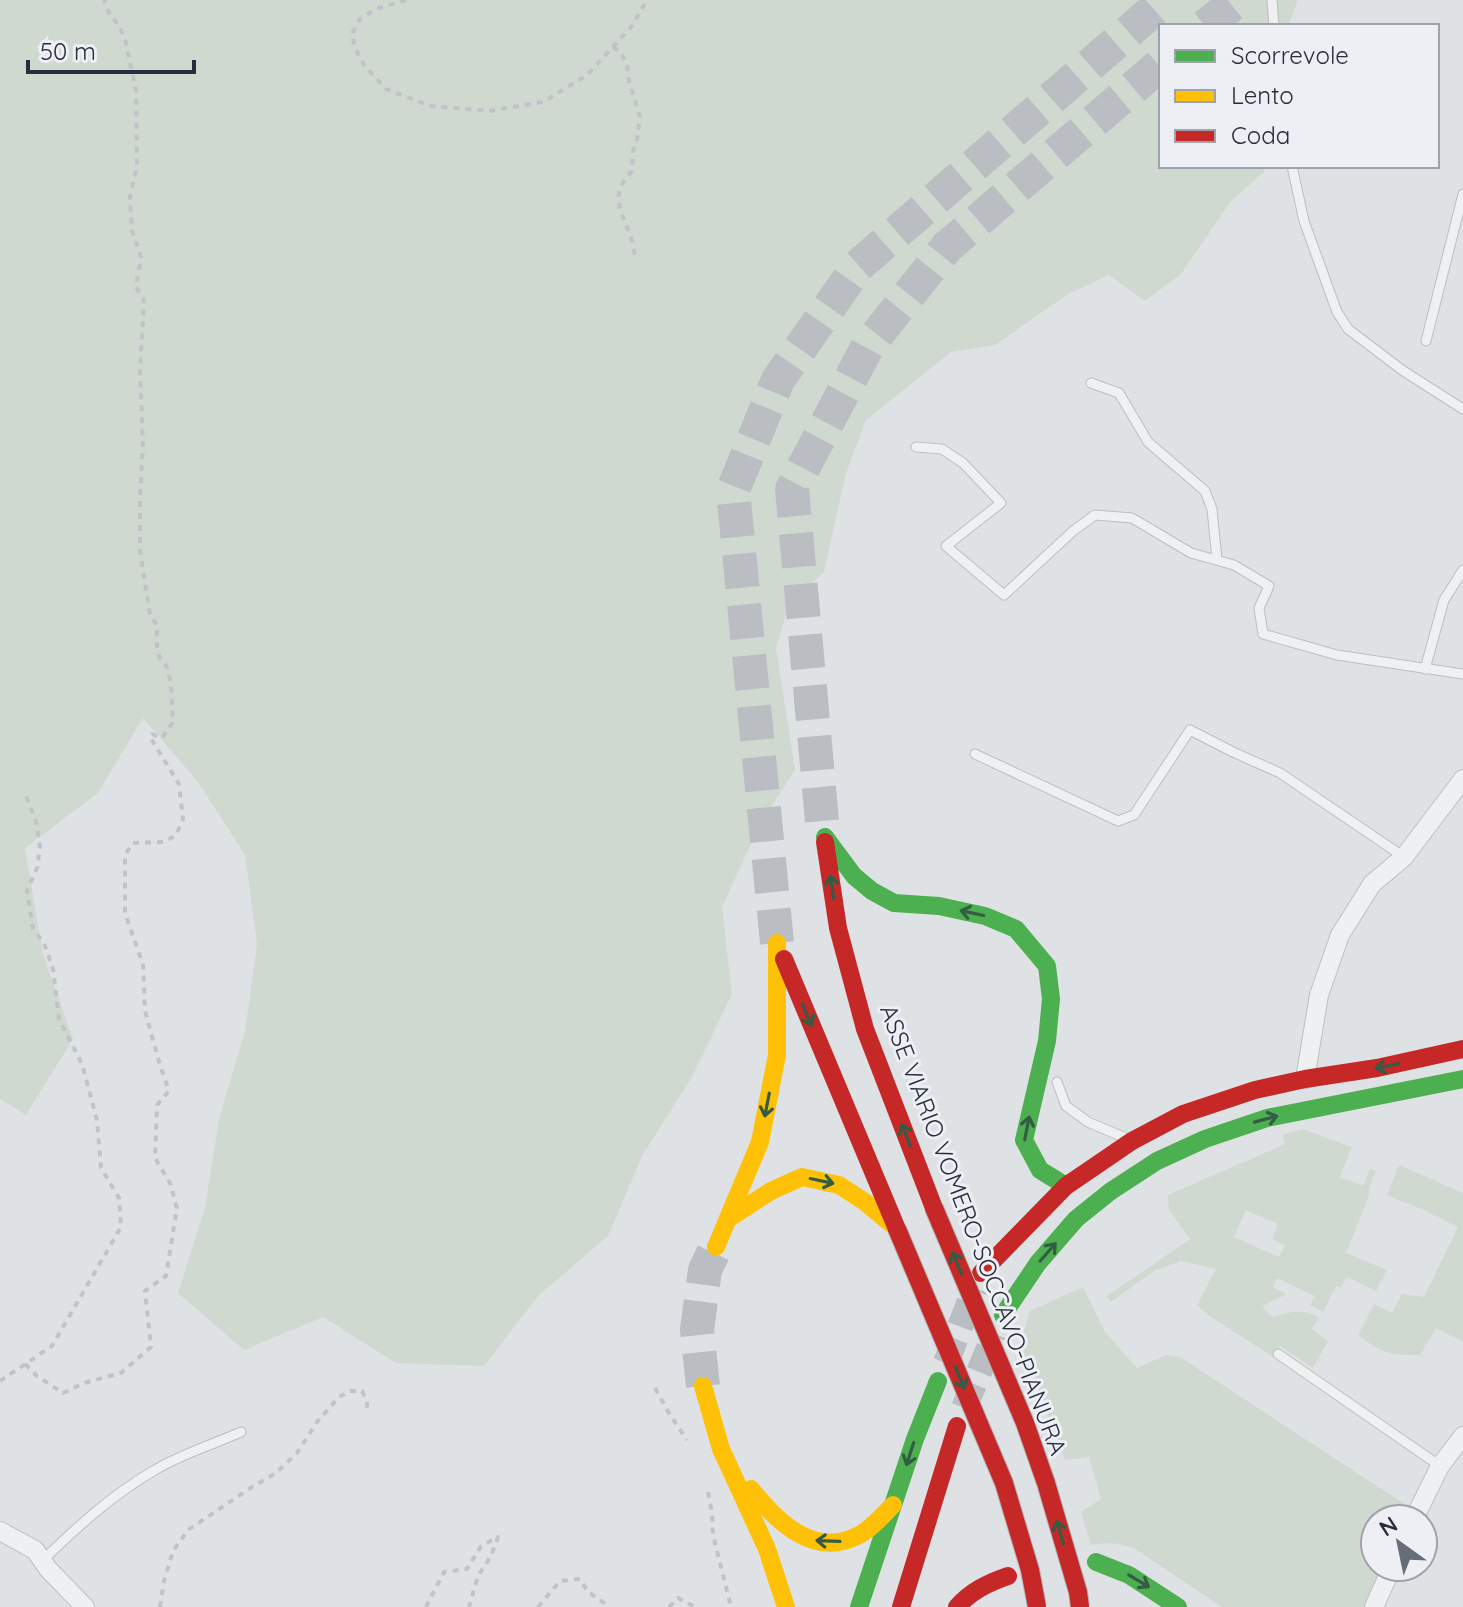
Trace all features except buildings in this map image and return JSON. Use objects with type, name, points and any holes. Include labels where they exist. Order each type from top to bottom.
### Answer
[{"type":"main road","name":"ASSE VIARIO VOMERO-SOCCAVO-PIANURA","points":[[1066,1186],[1040,1170],[1024,1140],[1047,1041],[1051,999],[1047,966],[1016,929],[985,916],[939,906],[894,903],[872,891],[854,876],[824,829],[838,928],[865,1029],[934,1208],[1025,1423],[1046,1483],[1080,1607]]},
{"type":"main road","points":[[716,1247],[760,1142],[777,1055],[777,943],[1004,1483],[1030,1570],[1037,1607]]},
{"type":"main road","points":[[981,1273],[1066,1186],[1132,1141],[1183,1114],[1255,1090],[1463,1049]]},
{"type":"main road","points":[[1003,1315],[1038,1263],[1076,1219],[1157,1161],[1205,1139],[1267,1118],[1463,1079]]},
{"type":"main road","points":[[728,1219],[771,1191],[802,1177],[839,1185],[897,1229]]},
{"type":"main road","points":[[859,1607],[915,1439],[938,1381]]},
{"type":"main road","points":[[703,1386],[723,1454],[763,1540],[786,1607]]},
{"type":"main road","points":[[901,1607],[957,1426]]},
{"type":"main road","points":[[723,1454],[773,1517],[805,1538],[824,1543],[842,1542],[861,1534],[893,1505]]},
{"type":"main road","points":[[1096,1562],[1122,1570],[1178,1607]]},
{"type":"main road","points":[[957,1607],[982,1586],[1008,1576]]},
{"type":"street","points":[[1305,1079],[1319,995],[1340,935],[1372,884],[1404,857],[1463,779]]},
{"type":"street","points":[[1422,1503],[1440,1466],[1463,1436]]},
{"type":"street","points":[[0,1531],[35,1550],[85,1607]]},
{"type":"street","points":[[1374,1607],[1385,1583]]},
{"type":"lane","points":[[1272,0],[1274,24]]},
{"type":"lane","points":[[1292,168],[1304,221],[1337,312],[1348,329],[1402,370],[1463,409]]},
{"type":"lane","points":[[1426,341],[1463,194]]},
{"type":"lane","points":[[1091,383],[1119,393],[1148,442],[1205,491],[1212,509],[1217,560]]},
{"type":"lane","points":[[916,447],[942,449],[963,463],[1001,503],[946,546],[1004,595],[1073,531],[1095,515],[1132,518],[1191,553],[1234,565],[1269,586],[1259,608],[1263,634],[1337,655],[1463,674]]},
{"type":"lane","points":[[1425,669],[1444,600],[1463,570]]},
{"type":"lane","points":[[975,754],[1118,821],[1134,815],[1190,730],[1280,773],[1404,857]]},
{"type":"lane","points":[[1057,1082],[1066,1106],[1088,1122],[1132,1141]]},
{"type":"lane","points":[[1278,1354],[1440,1466]]},
{"type":"lane","points":[[42,1561],[81,1524],[156,1469],[241,1432]]},
{"type":"path","points":[[25,1364],[63,1393],[84,1383],[121,1373],[151,1347],[145,1291],[166,1276],[177,1208],[170,1183],[155,1158],[157,1105],[169,1091],[145,1011],[143,965],[125,913],[125,855],[133,843],[164,842],[176,835],[183,819],[179,784],[150,737],[152,734],[162,738],[173,722],[173,706],[167,667],[160,659],[157,648],[157,625],[150,615],[140,550],[143,446],[140,371],[144,300],[136,287],[141,257],[132,231],[130,197],[137,167],[136,90],[125,39],[104,0]]},
{"type":"path","points":[[406,0],[376,9],[360,19],[352,34],[364,65],[386,89],[430,106],[489,111],[543,102],[587,75],[632,26],[647,0]]},
{"type":"path","points":[[613,47],[621,52],[627,66],[640,117],[632,171],[622,182],[618,198],[620,215],[629,231],[635,255]]},
{"type":"path","points":[[0,1381],[52,1346],[121,1227],[119,1198],[101,1168],[97,1120],[82,1064],[59,1019],[53,969],[44,943],[33,929],[27,890],[37,868],[40,848],[36,821],[24,791]]},
{"type":"path","points":[[655,1388],[693,1451]]},
{"type":"path","points":[[160,1607],[173,1551],[188,1530],[276,1473],[297,1453],[317,1422],[339,1397],[350,1391],[362,1391],[367,1401],[367,1414]]},
{"type":"path","points":[[703,1481],[731,1607]]},
{"type":"path","points":[[426,1607],[444,1572],[467,1569],[481,1546],[498,1537],[491,1556],[478,1576],[469,1607]]},
{"type":"path","points":[[538,1607],[560,1581],[580,1579],[588,1592],[610,1607]]},
{"type":"path","points":[[669,1607],[678,1598],[695,1607]]},
{"type":"shaded area","points":[[0,0],[1298,0],[1289,24],[1159,24],[1159,168],[1265,168],[1231,201],[1181,274],[1145,301],[1109,275],[1068,294],[995,345],[951,352],[866,420],[846,473],[824,572],[789,604],[776,648],[795,770],[759,826],[722,907],[732,994],[692,1077],[642,1156],[608,1236],[539,1295],[484,1366],[396,1363],[323,1317],[244,1350],[178,1293],[205,1207],[219,1119],[245,1031],[257,944],[245,855],[198,782],[143,718],[98,793],[25,848],[43,954],[73,1039],[26,1115],[0,1099]]},
{"type":"shaded area","points":[[1303,1129],[1352,1147],[1340,1177],[1363,1186],[1370,1169],[1376,1171],[1346,1253],[1387,1270],[1376,1291],[1347,1277],[1341,1288],[1336,1286],[1323,1312],[1310,1305],[1315,1296],[1277,1278],[1273,1287],[1287,1294],[1262,1306],[1272,1317],[1301,1312],[1319,1317],[1312,1329],[1328,1341],[1313,1368],[1280,1346],[1273,1357],[1197,1305],[1216,1269],[1181,1261],[1154,1271],[1111,1302],[1107,1296],[1190,1239],[1169,1210],[1168,1195],[1285,1144],[1282,1135]],"holes":[[[1246,1210],[1278,1224],[1272,1239],[1285,1245],[1279,1257],[1234,1237]]]},
{"type":"shaded area","points":[[1399,1165],[1463,1193],[1463,1342],[1436,1328],[1420,1355],[1387,1352],[1358,1335],[1374,1304],[1392,1313],[1402,1294],[1424,1297],[1458,1227],[1387,1195]]},
{"type":"shaded area","points":[[1083,1287],[1105,1332],[1137,1368],[1166,1355],[1180,1357],[1403,1503],[1359,1503],[1359,1583],[1375,1583],[1364,1607],[1222,1607],[1134,1548],[1113,1544],[1091,1545],[1081,1512],[1101,1499],[1089,1457],[1065,1460],[1020,1344],[1030,1311]]},
{"type":"tunnel","points":[[777,943],[733,490],[778,380],[858,266],[1165,0]]},
{"type":"tunnel","points":[[1208,24],[1238,0]]},
{"type":"tunnel","points":[[822,821],[792,489],[868,346],[947,247],[1159,66]]},
{"type":"tunnel","points":[[703,1386],[697,1330],[705,1270],[716,1247]]},
{"type":"tunnel","points":[[946,1363],[975,1288]]},
{"type":"tunnel","points":[[964,1408],[995,1334]]},
{"type":"traffic: fast","points":[[825,837],[854,876],[872,891],[894,903],[939,906],[985,916],[1016,929],[1047,966],[1051,999],[1047,1041],[1024,1140],[1040,1170],[1066,1186]]},
{"type":"traffic: fast","points":[[1003,1315],[1038,1263],[1076,1219],[1157,1161],[1205,1139],[1267,1118],[1463,1079]]},
{"type":"traffic: fast","points":[[859,1607],[915,1439],[938,1381]]},
{"type":"traffic: fast","points":[[1096,1562],[1129,1575],[1178,1607]]},
{"type":"traffic: slow","points":[[716,1247],[760,1142],[777,1055],[777,943]]},
{"type":"traffic: slow","points":[[728,1219],[771,1191],[802,1177],[839,1185],[894,1226]]},
{"type":"traffic: slow","points":[[703,1386],[721,1449],[767,1549],[786,1607]]},
{"type":"traffic: slow","points":[[751,1489],[785,1525],[798,1534],[828,1543],[861,1534],[893,1505]]},
{"type":"traffic: jam","points":[[825,842],[838,928],[865,1029],[934,1208]]},
{"type":"traffic: jam","points":[[784,959],[897,1229]]},
{"type":"traffic: jam","points":[[981,1273],[1066,1186],[1132,1141],[1183,1114],[1255,1090],[1463,1049]]},
{"type":"traffic: jam","points":[[934,1208],[1025,1423],[1046,1483],[1080,1607]]},
{"type":"traffic: jam","points":[[897,1229],[1004,1483],[1030,1570],[1037,1607]]},
{"type":"traffic: jam","points":[[901,1607],[957,1426]]},
{"type":"traffic: jam","points":[[957,1607],[980,1588],[1008,1576]]}]
